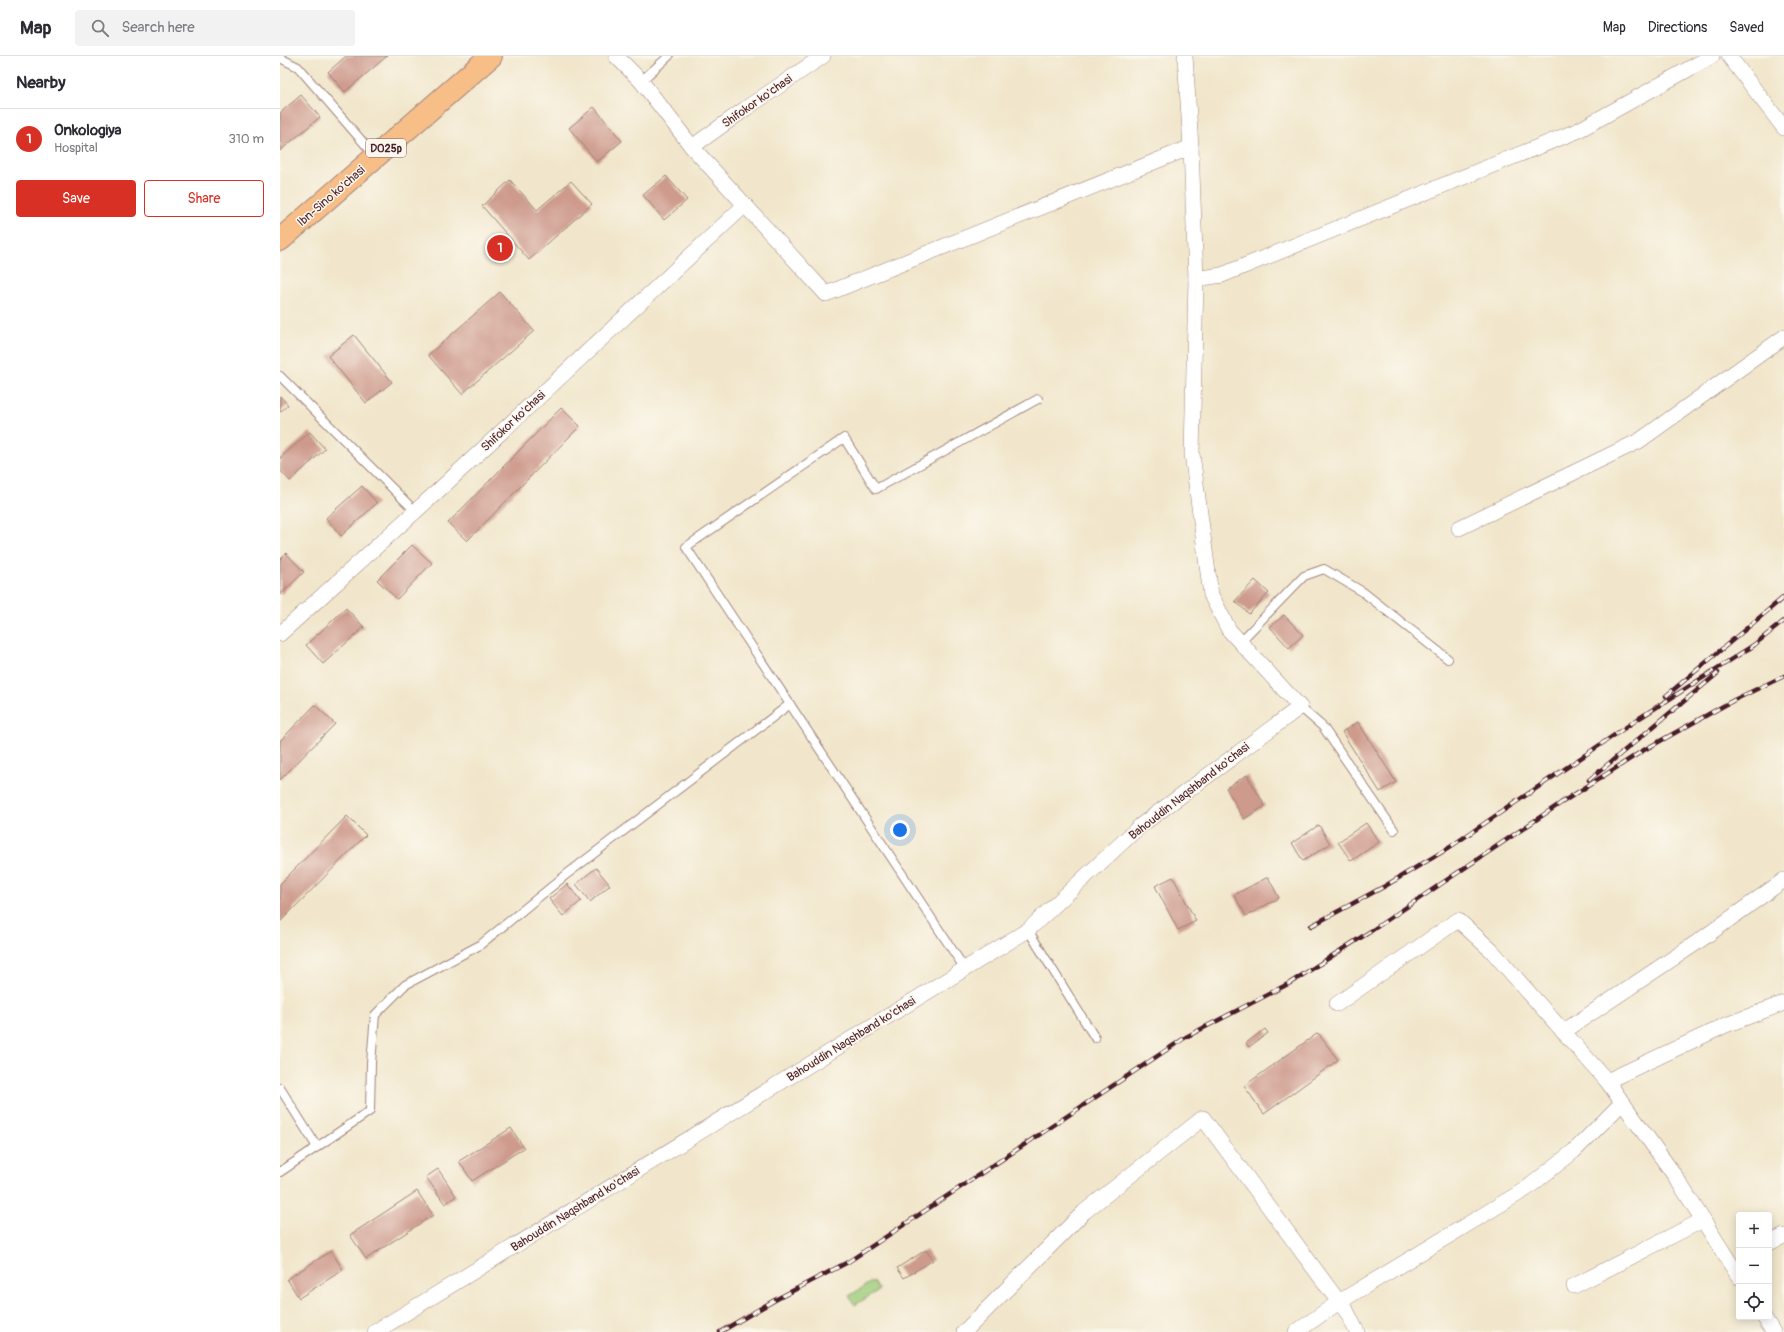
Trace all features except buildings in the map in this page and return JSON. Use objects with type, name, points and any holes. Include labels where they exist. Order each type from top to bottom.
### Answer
[{"type":"main road","name":"Ibn-Sino ko'chasi","points":[[280,240],[491,56]]},
{"type":"street","points":[[616,56],[641,81],[692,147],[826,294],[1191,147]]},
{"type":"street","name":"Shifokor ko'chasi","points":[[692,147],[823,56]]},
{"type":"street","points":[[1185,56],[1191,147],[1196,279],[1192,454],[1211,595],[1229,630],[1300,707]]},
{"type":"street","points":[[1196,279],[1222,275],[1577,131],[1712,56]]},
{"type":"street","points":[[1729,56],[1784,128]]},
{"type":"street","name":"Shifokor ko'chasi","points":[[280,634],[745,206]]},
{"type":"street","points":[[1459,528],[1639,441],[1784,337]]},
{"type":"street","name":"Bahouddin Naqshband ko'chasi","points":[[375,1332],[1028,930],[1140,826],[1300,707]]},
{"type":"street","points":[[1563,1032],[1699,941],[1784,880]]},
{"type":"street","points":[[1337,1004],[1458,920],[1492,950],[1607,1081],[1675,1176],[1703,1220],[1734,1260]]},
{"type":"street","points":[[1607,1081],[1726,1025],[1784,1002]]},
{"type":"street","points":[[1296,1332],[1339,1302],[1526,1189],[1574,1151],[1623,1102]]},
{"type":"street","points":[[964,1332],[1084,1212],[1203,1118],[1347,1312],[1357,1332]]},
{"type":"street","points":[[1574,1286],[1703,1220]]},
{"type":"street","points":[[1772,1242],[1784,1236]]},
{"type":"street","points":[[1766,1320],[1773,1332]]},
{"type":"lane","points":[[641,81],[669,56]]},
{"type":"lane","points":[[280,58],[298,67],[376,157]]},
{"type":"lane","points":[[280,376],[415,511]]},
{"type":"lane","points":[[965,969],[686,547],[844,438],[876,489],[1038,400]]},
{"type":"lane","points":[[1240,642],[1304,576],[1324,569],[1363,592],[1448,659]]},
{"type":"lane","points":[[280,1172],[370,1112],[371,1063],[375,1015],[405,985],[480,945],[567,874],[790,704]]},
{"type":"lane","points":[[1300,707],[1323,727],[1394,830]]},
{"type":"lane","points":[[1028,930],[1095,1038]]},
{"type":"lane","points":[[280,1088],[317,1147]]},
{"type":"green space","points":[[873,1281],[879,1290],[855,1305],[849,1296]]},
{"type":"railway","points":[[1666,696],[1784,597]]},
{"type":"railway","points":[[1750,648],[1784,621]]},
{"type":"railway","points":[[1311,926],[1385,886],[1447,849],[1638,719],[1754,645]]},
{"type":"railway","points":[[1589,780],[1718,673]]},
{"type":"railway","points":[[720,1332],[775,1300],[848,1262],[1186,1037],[1290,983],[1371,931],[1561,803],[1644,750],[1734,700],[1784,676]]},
{"type":"place","name":"Onkologiya","points":[[500,248]]}]
